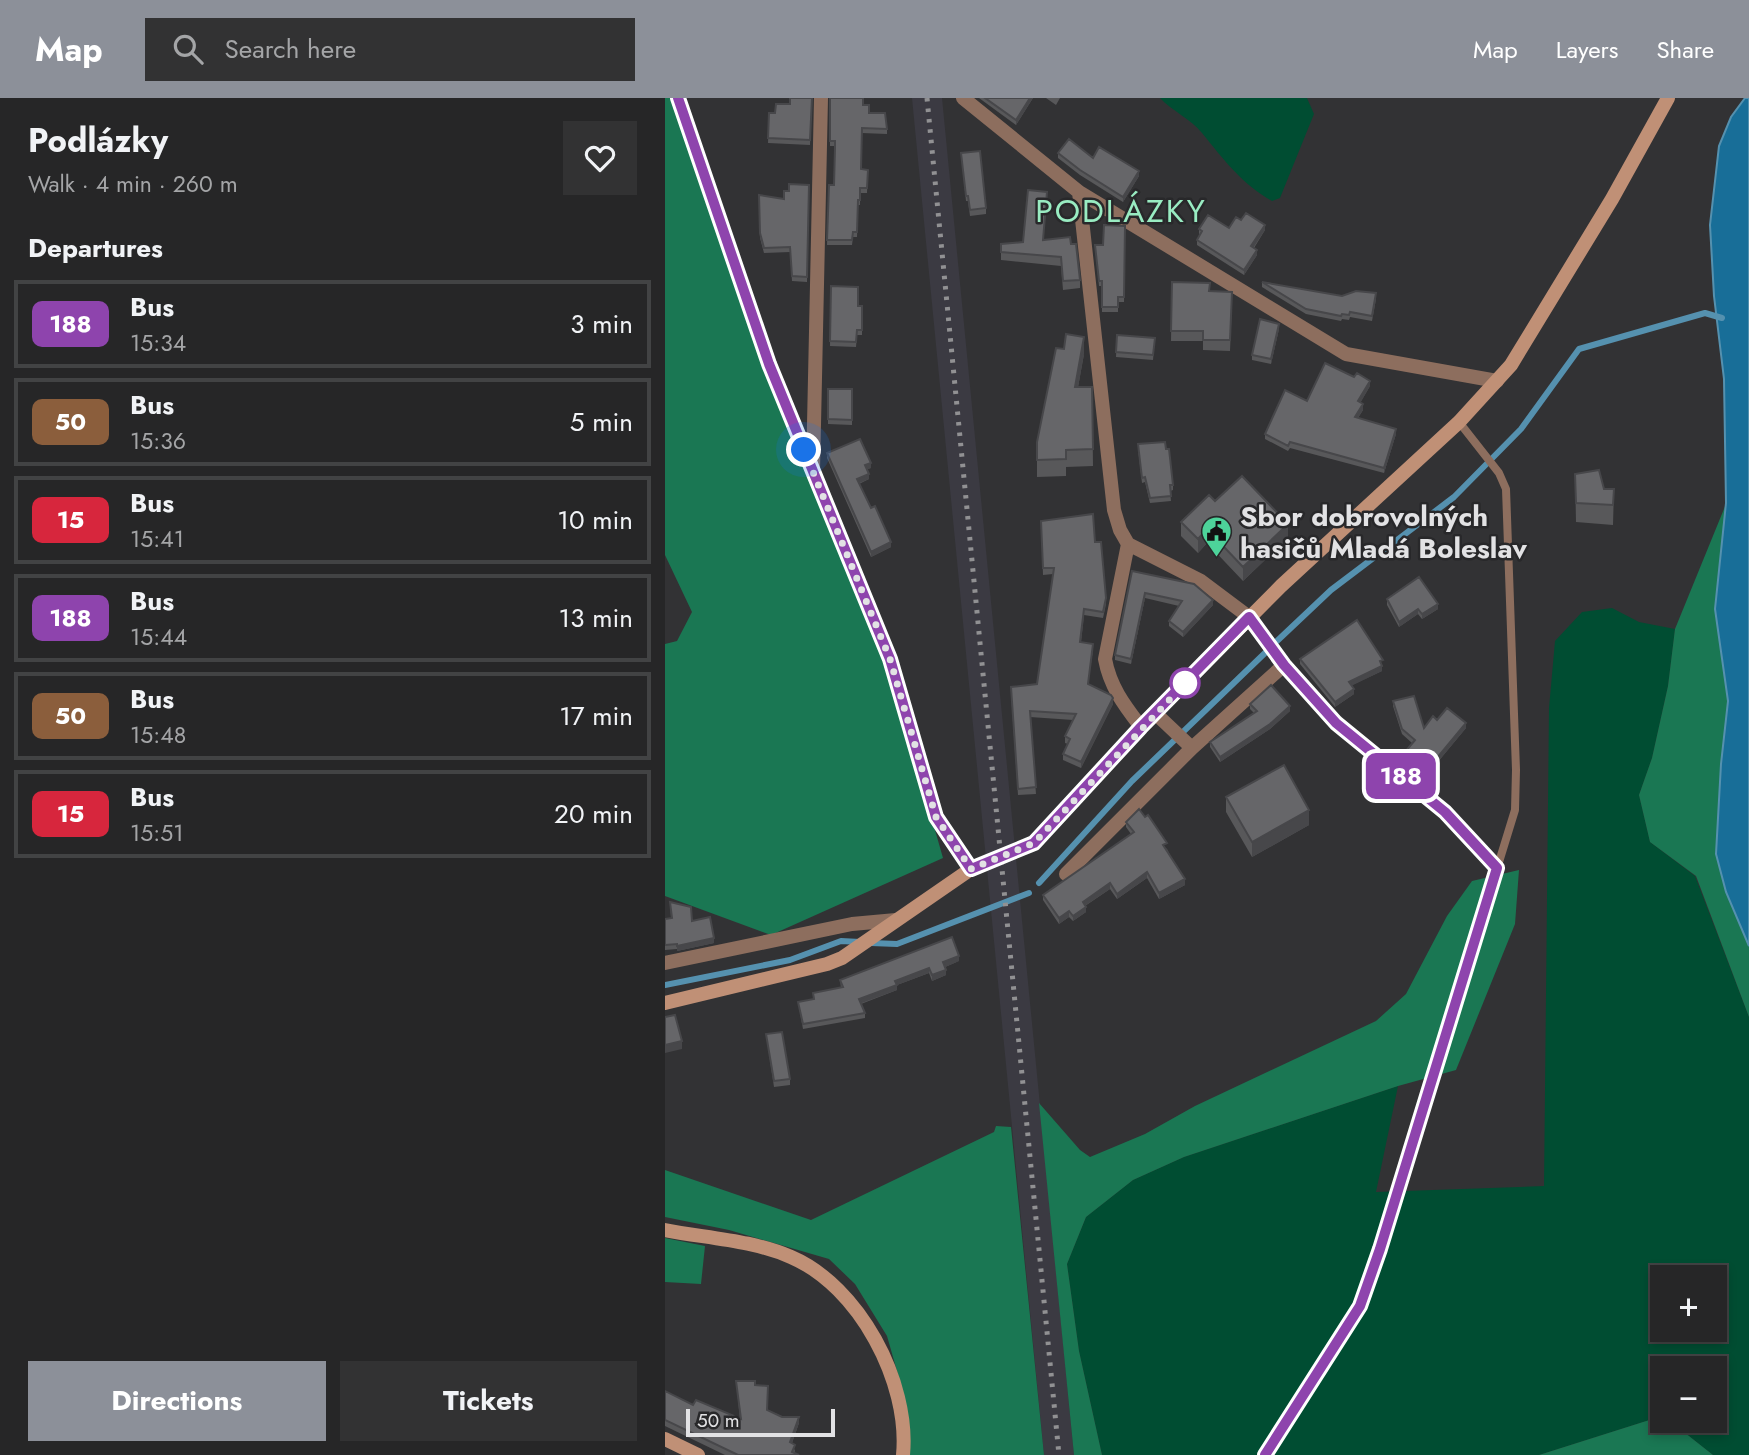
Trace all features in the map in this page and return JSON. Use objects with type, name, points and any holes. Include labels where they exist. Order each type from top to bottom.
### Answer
[{"type":"main road","points":[[678,98],[769,364],[890,659],[936,817],[971,869]]},
{"type":"main road","points":[[665,1003],[827,964],[854,951],[971,869],[1034,843],[1141,727],[1249,617],[1459,422],[1511,365],[1612,199],[1668,98]]},
{"type":"main road","points":[[665,1230],[760,1247],[788,1255],[810,1266],[840,1291],[859,1313],[895,1384],[901,1409],[903,1455]]},
{"type":"main road","points":[[665,1438],[698,1455]]},
{"type":"street","points":[[813,472],[821,98]]},
{"type":"street","points":[[963,98],[1079,192],[1346,354],[1497,381]]},
{"type":"street","points":[[1079,192],[1114,510],[1128,544],[1202,581],[1249,617],[1284,665],[1336,723],[1445,812],[1497,868]]},
{"type":"street","points":[[1128,544],[1105,659],[1119,698],[1141,727]]},
{"type":"street","points":[[1066,874],[1192,748],[1284,665]]},
{"type":"street","points":[[1155,713],[1192,748]]},
{"type":"street","points":[[665,963],[852,924],[896,920]]},
{"type":"lane","points":[[1265,1455],[1360,1306],[1515,810],[1516,770],[1506,489],[1499,473],[1459,422]]},
{"type":"shaded area","points":[[912,98],[942,98],[1074,1455],[1044,1455]]},
{"type":"green space","points":[[665,98],[673,98],[889,669],[943,858],[771,935],[665,896],[665,644],[677,641],[692,612],[665,555]]},
{"type":"green space","points":[[1160,98],[1307,98],[1314,114],[1280,198],[1272,201],[1251,187],[1198,128]]},
{"type":"green space","points":[[1726,504],[1715,609],[1728,701],[1716,854],[1726,892],[1749,946],[1749,1017],[1696,876],[1650,842],[1639,795],[1652,758],[1668,686],[1675,629]]},
{"type":"green space","points":[[1612,608],[1639,622],[1675,629],[1668,686],[1652,758],[1639,795],[1650,842],[1695,876],[1749,1017],[1749,1455],[1713,1455],[1685,1433],[1727,1433],[1727,1356],[1650,1356],[1650,1420],[1539,1455],[1102,1455],[1079,1351],[1067,1264],[1086,1217],[1133,1180],[1184,1157],[1398,1086],[1376,1192],[1544,1186],[1549,708],[1555,641],[1582,612]]},
{"type":"green space","points":[[1519,870],[1515,924],[1456,1070],[1398,1086],[1184,1157],[1133,1180],[1086,1217],[1067,1264],[1079,1351],[1102,1455],[1074,1455],[1039,1103],[1080,1150],[1090,1157],[1145,1134],[1195,1106],[1376,1021],[1406,994],[1447,916],[1472,881]]},
{"type":"green space","points":[[996,1126],[1011,1127],[1044,1455],[908,1455],[903,1392],[887,1336],[855,1284],[829,1259],[729,1230],[665,1217],[665,1170],[811,1220],[994,1132]]},
{"type":"green space","points":[[665,1238],[705,1246],[701,1284],[665,1282]]},
{"type":"green space","points":[[1650,1420],[1650,1433],[1685,1433],[1713,1455],[1539,1455]]},
{"type":"water","points":[[1745,98],[1749,98],[1749,946],[1726,892],[1716,854],[1728,701],[1715,609],[1726,503],[1724,379],[1714,296],[1710,225],[1719,146],[1731,117]]},
{"type":"building","points":[[790,98],[812,98],[810,140],[768,138],[769,113],[775,113],[776,104],[790,104]]},
{"type":"building","points":[[830,98],[863,98],[863,105],[869,105],[869,113],[885,113],[887,129],[862,128],[861,169],[868,170],[867,188],[860,188],[857,232],[853,232],[852,240],[827,240],[829,185],[834,185],[835,148],[835,141],[830,141]]},
{"type":"building","points":[[985,98],[1030,98],[1016,120]]},
{"type":"building","points":[[1069,139],[1093,158],[1099,147],[1139,171],[1123,197],[1058,153]]},
{"type":"building","points":[[980,151],[986,208],[970,210],[961,153]]},
{"type":"building","points":[[789,184],[809,185],[807,277],[792,276],[790,247],[764,248],[760,233],[759,195],[784,199],[784,191],[789,191]]},
{"type":"building","points":[[1028,190],[1047,192],[1043,240],[1070,237],[1071,244],[1076,244],[1080,280],[1063,281],[1061,257],[1001,252],[1001,244],[1023,242]]},
{"type":"building","points":[[1246,213],[1265,225],[1251,246],[1257,250],[1244,270],[1197,240],[1202,231],[1199,229],[1208,215],[1229,228],[1236,217],[1241,220]]},
{"type":"building","points":[[1104,225],[1125,226],[1124,297],[1118,297],[1118,307],[1102,307],[1102,281],[1099,281],[1095,245],[1103,245]]},
{"type":"building","points":[[1172,282],[1210,283],[1209,291],[1232,292],[1230,340],[1203,340],[1203,331],[1171,331]]},
{"type":"building","points":[[1262,282],[1342,296],[1356,291],[1376,293],[1372,316],[1350,312],[1349,315],[1341,316],[1306,309]]},
{"type":"building","points":[[831,286],[858,287],[858,306],[862,306],[862,330],[857,330],[856,342],[830,341]]},
{"type":"building","points":[[1260,319],[1279,324],[1271,359],[1252,355]]},
{"type":"building","points":[[1066,334],[1084,337],[1075,387],[1092,387],[1093,449],[1066,450],[1066,459],[1037,460],[1037,442],[1056,348],[1064,349]]},
{"type":"building","points":[[1117,335],[1155,338],[1153,355],[1116,352]]},
{"type":"building","points":[[1325,363],[1354,377],[1357,373],[1370,381],[1358,401],[1363,404],[1355,417],[1396,429],[1384,468],[1290,442],[1288,446],[1265,434],[1285,390],[1307,401]]},
{"type":"building","points":[[828,389],[852,389],[852,420],[828,419]]},
{"type":"building","points":[[860,439],[871,463],[865,465],[869,474],[857,479],[871,508],[875,506],[891,542],[871,552],[827,453]]},
{"type":"building","points":[[1165,442],[1166,449],[1169,449],[1173,485],[1170,485],[1171,496],[1150,498],[1145,477],[1142,478],[1138,444]]},
{"type":"building","points":[[1599,470],[1604,489],[1614,489],[1613,505],[1576,503],[1575,474]]},
{"type":"building","points":[[1242,476],[1288,524],[1243,567],[1207,529],[1198,539],[1181,522],[1209,495],[1215,501]]},
{"type":"building","points":[[1093,514],[1095,542],[1101,542],[1106,598],[1103,612],[1084,609],[1080,642],[1093,644],[1088,684],[1113,698],[1081,762],[1063,754],[1070,739],[1065,736],[1076,714],[1030,711],[1036,787],[1018,789],[1011,687],[1037,684],[1054,568],[1043,568],[1041,521]]},
{"type":"building","points":[[1132,571],[1194,584],[1213,600],[1183,632],[1169,621],[1182,601],[1145,593],[1131,659],[1115,655]]},
{"type":"building","points":[[1419,577],[1438,604],[1422,614],[1418,609],[1399,622],[1387,599]]},
{"type":"building","points":[[1357,620],[1383,660],[1380,661],[1382,666],[1349,682],[1354,689],[1335,702],[1300,659]]},
{"type":"building","points":[[1271,685],[1290,706],[1270,724],[1220,757],[1210,742],[1257,711],[1250,704]]},
{"type":"building","points":[[1414,696],[1424,728],[1433,716],[1437,720],[1447,708],[1466,723],[1422,776],[1400,758],[1415,740],[1402,729],[1393,701]]},
{"type":"building","points":[[1284,765],[1309,810],[1252,842],[1226,797]]},
{"type":"building","points":[[1139,809],[1145,817],[1148,815],[1167,843],[1163,845],[1185,879],[1159,893],[1147,872],[1117,894],[1110,883],[1083,902],[1086,907],[1073,916],[1069,911],[1059,918],[1043,895],[1134,832],[1126,822]]},
{"type":"building","points":[[670,902],[691,907],[692,921],[710,917],[714,938],[677,946],[665,945],[665,919],[672,918]]},
{"type":"building","points":[[952,937],[959,956],[943,962],[946,970],[932,975],[929,968],[895,981],[897,985],[859,999],[865,1013],[803,1024],[798,1002],[814,999],[813,993],[843,987],[840,980]]},
{"type":"building","points":[[675,1015],[682,1041],[665,1045],[665,1017]]},
{"type":"building","points":[[782,1032],[790,1079],[774,1081],[766,1034]]},
{"type":"building","points":[[736,1381],[755,1381],[755,1385],[768,1386],[767,1410],[782,1417],[799,1417],[790,1442],[795,1445],[792,1452],[799,1455],[738,1455],[665,1420],[665,1391],[693,1405],[696,1400],[741,1419]]},
{"type":"waterway","points":[[1277,641],[1331,590],[1454,497],[1521,429],[1579,349],[1705,313],[1722,318]]},
{"type":"waterway","points":[[1039,883],[1132,781],[1266,652]]},
{"type":"waterway","points":[[871,943],[897,944],[1029,893]]},
{"type":"waterway","points":[[665,985],[790,960],[841,941],[860,942]]},
{"type":"railway","points":[[927,98],[1059,1455]]},
{"type":"bus line","name":"188","points":[[678,98],[769,364],[890,659],[936,817],[971,869],[1034,843],[1141,727],[1249,617],[1284,665],[1336,723],[1445,812],[1497,868],[1360,1306],[1265,1455]]},
{"type":"place","name":"Sbor dobrovolných hasičů Mladá Boleslav","points":[[1217,559]]},
{"type":"district","name":"PODLÁZKY","points":[[1121,211]]},
{"type":"route","points":[[804,450],[890,659],[936,817],[971,869],[1034,843],[1193,675],[1185,683]]}]
